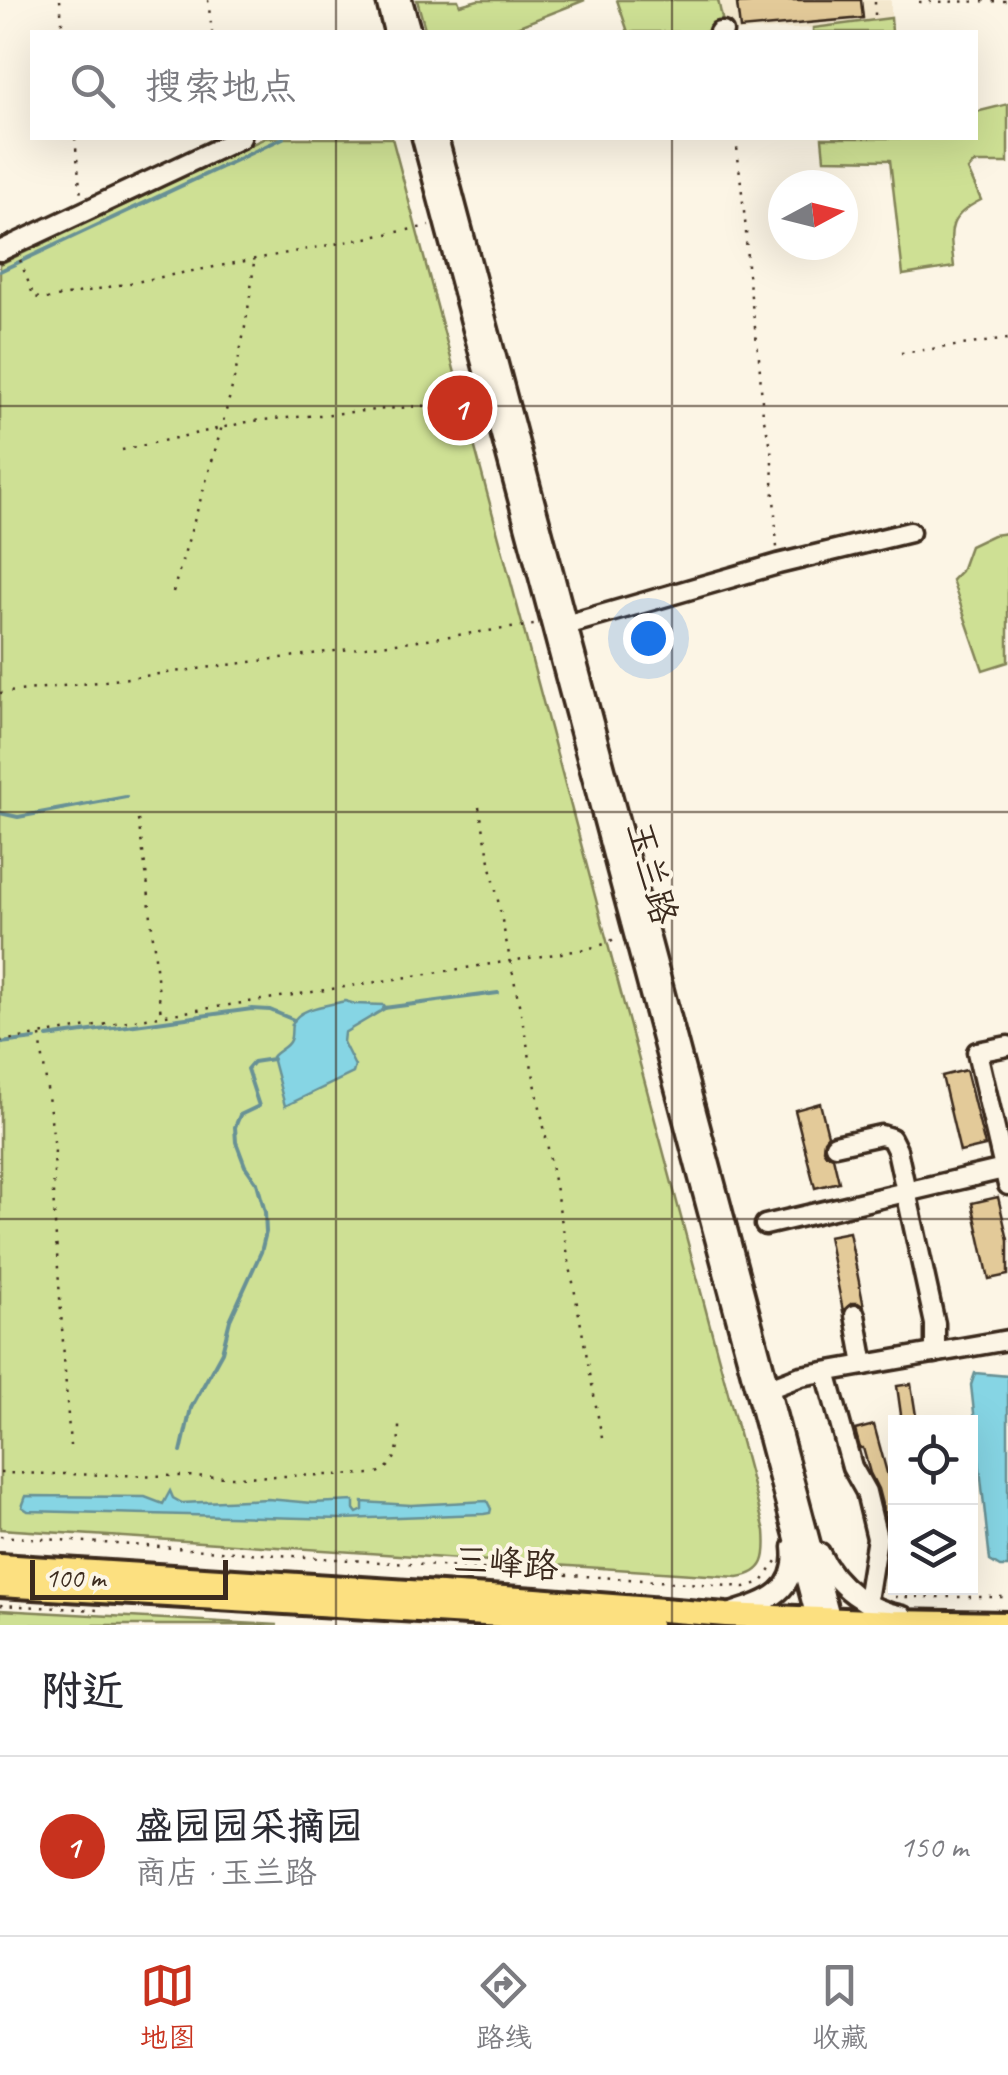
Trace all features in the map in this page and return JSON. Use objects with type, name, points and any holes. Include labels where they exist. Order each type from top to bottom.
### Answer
[{"type":"main road","name":"三峰路","points":[[0,1566],[825,1622],[1008,1624]]},
{"type":"main road","name":"三峰路","points":[[0,1585],[667,1625]]},
{"type":"street","points":[[386,0],[394,30]]},
{"type":"street","points":[[402,0],[410,30]]},
{"type":"street","points":[[9,254],[83,212],[237,140]]},
{"type":"street","name":"玉兰路","points":[[423,140],[559,622],[825,1622]]},
{"type":"street","name":"玉兰路","points":[[438,140],[633,926],[763,1390]]},
{"type":"street","points":[[559,622],[573,623],[778,564],[910,532]]},
{"type":"street","points":[[764,1225],[906,1192],[1007,1174],[978,1052],[1008,1046]]},
{"type":"street","points":[[835,1145],[881,1135],[891,1138],[897,1150],[936,1324],[935,1352]]},
{"type":"street","points":[[855,1315],[864,1365]]},
{"type":"street","points":[[763,1390],[801,1376],[1008,1340]]},
{"type":"street","points":[[826,1372],[852,1468],[886,1536],[868,1594]]},
{"type":"street","points":[[726,1615],[783,1590],[794,1558],[795,1510]]},
{"type":"street","points":[[795,1510],[825,1563],[861,1601],[887,1614],[943,1623]]},
{"type":"path","points":[[60,0],[63,30]]},
{"type":"path","points":[[208,0],[212,30]]},
{"type":"path","points":[[875,0],[875,15]]},
{"type":"path","points":[[920,2],[1008,0]]},
{"type":"path","points":[[75,140],[83,212]]},
{"type":"path","points":[[736,140],[763,416],[770,446],[778,564]]},
{"type":"path","points":[[9,254],[22,267],[34,298],[46,299],[445,223]]},
{"type":"path","points":[[173,592],[238,364],[250,310],[254,260]]},
{"type":"path","points":[[901,352],[1008,339]]},
{"type":"path","points":[[122,450],[252,421],[484,403]]},
{"type":"path","points":[[0,693],[559,622]]},
{"type":"path","points":[[480,807],[602,1438]]},
{"type":"path","points":[[138,820],[160,1016]]},
{"type":"path","points":[[0,1040],[587,949],[608,943],[633,926]]},
{"type":"path","points":[[40,1034],[55,1150],[53,1194],[70,1446]]},
{"type":"path","points":[[0,1473],[234,1478],[375,1474],[393,1463],[399,1424]]},
{"type":"path","points":[[0,1536],[745,1587],[762,1582],[778,1559]]},
{"type":"shaded area","points":[[718,0],[891,0],[891,18],[813,28],[725,30]]},
{"type":"green space","points":[[417,0],[458,0],[460,5],[478,0],[585,0],[509,30],[425,30]]},
{"type":"green space","points":[[617,0],[718,0],[725,30],[627,30]]},
{"type":"green space","points":[[891,18],[892,30],[813,30]]},
{"type":"green space","points":[[1008,104],[1008,163],[974,163],[968,170],[981,200],[961,213],[952,227],[954,267],[903,275],[890,160],[824,159],[822,140],[978,140],[978,112]]},
{"type":"green space","points":[[261,140],[393,140],[765,1531],[763,1562],[754,1572],[738,1577],[0,1529],[0,264]]},
{"type":"green space","points":[[1008,533],[1008,662],[983,670],[952,580],[961,571],[970,546]]},
{"type":"green space","points":[[0,1610],[278,1625],[0,1625]]},
{"type":"water","points":[[345,1001],[386,1008],[344,1033],[343,1042],[355,1066],[353,1073],[285,1106],[272,1057],[289,1043],[295,1018],[315,1008]]},
{"type":"water","points":[[975,1373],[1008,1376],[1008,1567],[990,1561],[978,1415],[974,1415],[971,1385]]},
{"type":"water","points":[[170,1491],[182,1503],[354,1501],[357,1513],[363,1510],[363,1502],[411,1505],[487,1501],[491,1509],[484,1514],[342,1519],[28,1511],[22,1507],[26,1496],[145,1497],[163,1504]]},
{"type":"building","points":[[861,0],[863,18],[740,29],[737,4]]},
{"type":"building","points":[[966,1070],[985,1146],[960,1152],[942,1076]]},
{"type":"building","points":[[820,1103],[828,1135],[823,1149],[833,1157],[839,1182],[815,1188],[795,1110]]},
{"type":"building","points":[[998,1197],[1008,1240],[1008,1275],[989,1279],[972,1203]]},
{"type":"building","points":[[849,1232],[864,1307],[852,1303],[843,1311],[828,1236]]},
{"type":"building","points":[[911,1384],[916,1415],[901,1415],[897,1386]]},
{"type":"building","points":[[874,1425],[888,1477],[888,1519],[886,1520],[855,1430]]},
{"type":"waterway","points":[[0,271],[279,140]]},
{"type":"waterway","points":[[0,813],[18,817],[126,797]]},
{"type":"waterway","points":[[384,1008],[498,993]]},
{"type":"waterway","points":[[47,1037],[252,1009],[270,1010],[294,1020]]},
{"type":"waterway","points":[[0,1043],[35,1039]]},
{"type":"waterway","points":[[181,1452],[191,1408],[222,1352],[230,1320],[266,1232],[257,1183],[245,1166],[235,1127],[240,1115],[259,1106],[247,1069],[253,1062],[273,1059]]},
{"type":"place","name":"盛园园采摘园","points":[[460,408]]}]
